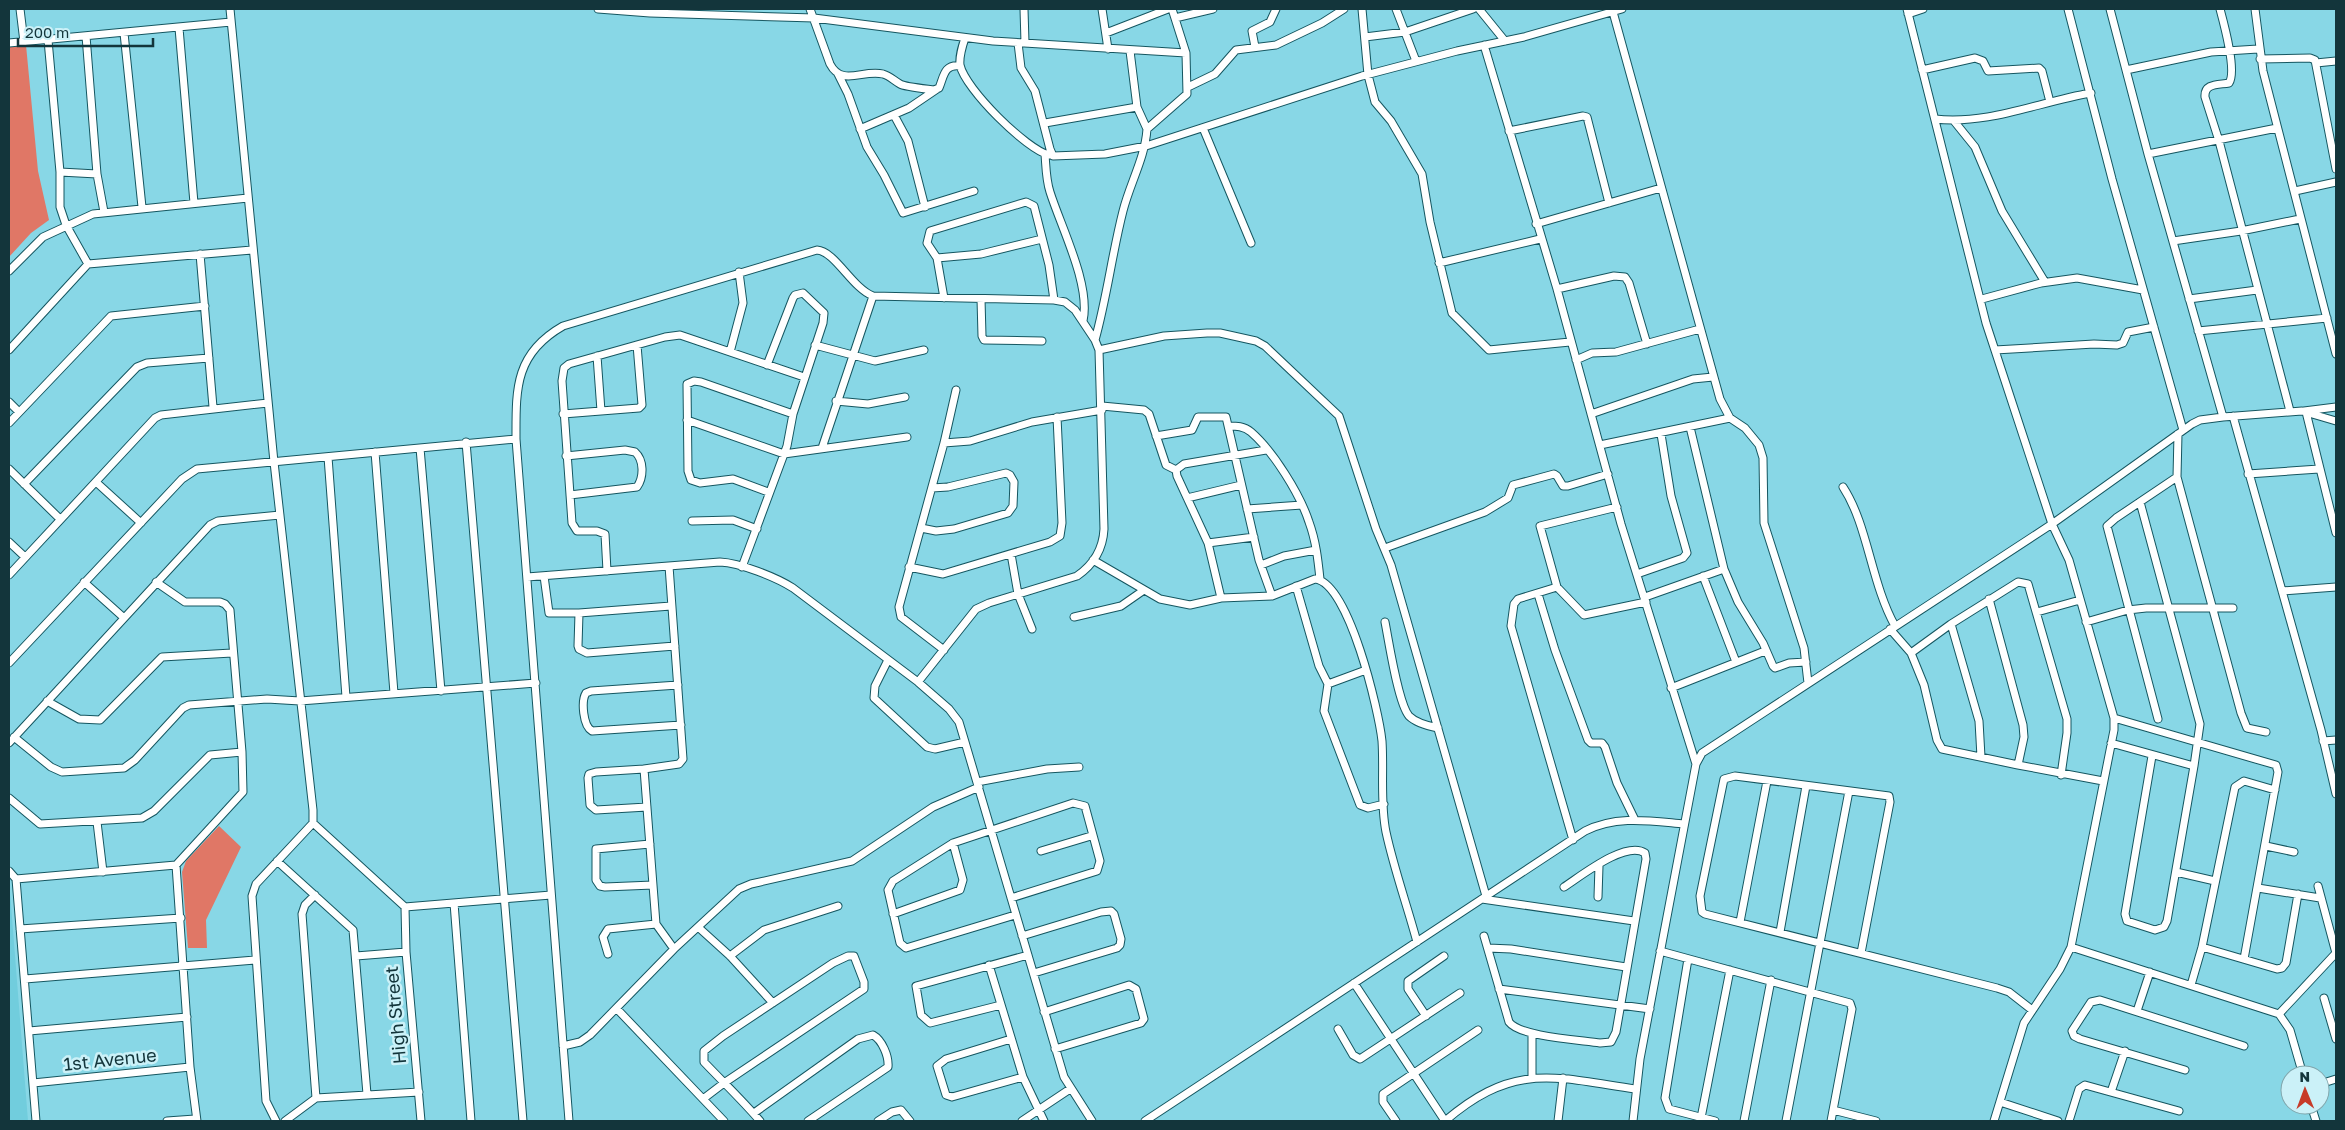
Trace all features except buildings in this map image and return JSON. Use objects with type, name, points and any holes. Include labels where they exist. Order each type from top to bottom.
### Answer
[{"type":"street","points":[[20,9],[24,42]]},
{"type":"street","points":[[230,9],[274,462],[313,805],[312,823],[253,890],[255,960],[266,1101],[276,1121]]},
{"type":"street","points":[[598,9],[650,13],[814,18],[965,38],[1130,51],[1186,53]]},
{"type":"street","points":[[810,9],[830,64],[838,74],[848,94],[866,147],[884,175],[902,213],[974,191]]},
{"type":"street","points":[[1024,9],[1021,68],[1035,91],[1045,123],[1049,155],[1050,193],[1064,230],[1084,298],[1082,320]]},
{"type":"street","points":[[1102,9],[1108,49]]},
{"type":"street","points":[[1106,33],[1168,9]]},
{"type":"street","points":[[1147,130],[1183,99],[1188,87],[1186,53],[1172,9]]},
{"type":"street","points":[[1175,18],[1213,9]]},
{"type":"street","points":[[1255,47],[1252,31],[1270,22],[1276,9]]},
{"type":"street","points":[[1362,9],[1368,75],[1375,102],[1391,122],[1422,174],[1439,263],[1452,313],[1486,348],[1496,350],[1570,342]]},
{"type":"street","points":[[1396,9],[1416,61]]},
{"type":"street","points":[[1365,38],[1405,32],[1472,9]]},
{"type":"street","points":[[1479,9],[1505,41]]},
{"type":"street","points":[[965,38],[961,49],[960,66],[980,100],[1036,149],[1049,155],[1105,154],[1146,146],[1416,61],[1505,41],[1601,12],[1613,12],[1622,9]]},
{"type":"street","points":[[1923,9],[1907,11],[1995,350],[2052,524],[2066,552],[2114,718],[2111,744],[2071,946],[2060,969],[2022,1028],[1994,1121]]},
{"type":"street","points":[[2068,9],[2181,432],[2177,477],[2212,608],[2245,724],[2251,730],[2266,732]]},
{"type":"street","points":[[2110,9],[2148,154],[2223,417]]},
{"type":"street","points":[[2220,9],[2231,50],[2231,81],[2208,87],[2204,94],[2219,141],[2265,323],[2290,411]]},
{"type":"street","points":[[2255,9],[2260,59],[2300,219],[2327,318],[2334,334],[2336,354]]},
{"type":"street","points":[[1188,87],[1215,74],[1236,50],[1276,45],[1322,24],[1339,10]]},
{"type":"street","points":[[1613,12],[1722,405],[1730,418],[1745,428],[1759,445],[1763,458],[1764,523],[1804,648],[1808,683]]},
{"type":"street","points":[[9,44],[231,22]]},
{"type":"street","points":[[179,28],[194,203]]},
{"type":"street","points":[[124,33],[142,208]]},
{"type":"street","points":[[86,36],[97,174],[104,212]]},
{"type":"street","points":[[48,40],[60,172],[60,207],[66,226],[88,264]]},
{"type":"street","points":[[1484,45],[1556,289],[1617,507],[1696,764]]},
{"type":"street","points":[[2126,70],[2211,52],[2258,49]]},
{"type":"street","points":[[1095,340],[1109,286],[1123,210],[1146,146],[1147,130],[1137,107],[1130,51]]},
{"type":"street","points":[[1922,70],[1976,58],[1981,59],[1988,71],[2039,68],[2042,72],[2050,102]]},
{"type":"street","points":[[2260,59],[2310,58],[2316,63],[2336,169]]},
{"type":"street","points":[[2316,63],[2336,61]]},
{"type":"street","points":[[860,129],[909,108],[939,88],[945,70],[954,65],[960,66]]},
{"type":"street","points":[[838,74],[850,77],[874,73],[891,77],[905,85],[929,90],[939,88]]},
{"type":"street","points":[[1935,119],[1954,121],[2017,112],[2091,93]]},
{"type":"street","points":[[1045,123],[1137,107]]},
{"type":"street","points":[[894,115],[908,141],[925,207]]},
{"type":"street","points":[[1509,131],[1583,116],[1587,117],[1609,203]]},
{"type":"street","points":[[1954,121],[1975,147],[2002,211],[2045,282]]},
{"type":"street","points":[[1204,128],[1251,243]]},
{"type":"street","points":[[2148,154],[2277,128]]},
{"type":"street","points":[[60,172],[97,174]]},
{"type":"street","points":[[2294,191],[2336,182]]},
{"type":"street","points":[[1536,224],[1661,188]]},
{"type":"street","points":[[9,271],[43,237],[104,212],[248,198]]},
{"type":"street","points":[[944,298],[937,258],[927,243],[930,231],[1022,202],[1031,203],[1034,206],[1054,300]]},
{"type":"street","points":[[2173,241],[2242,231],[2300,219]]},
{"type":"street","points":[[937,258],[981,254],[1042,239]]},
{"type":"street","points":[[1439,263],[1540,239]]},
{"type":"street","points":[[9,350],[88,264],[252,250]]},
{"type":"street","points":[[570,1121],[516,439],[518,379],[530,355],[554,331],[563,326],[739,272],[821,250],[829,254],[862,290],[873,296],[1054,300],[1071,305],[1095,340],[1099,350],[1102,408],[1103,541],[1094,560],[1077,576],[989,603],[976,609],[918,682]]},
{"type":"street","points":[[200,254],[213,407]]},
{"type":"street","points":[[730,352],[744,303],[739,272]]},
{"type":"street","points":[[1556,289],[1614,276],[1625,277],[1629,283],[1647,344]]},
{"type":"street","points":[[1982,300],[2045,282],[2087,279],[2143,290]]},
{"type":"street","points":[[2189,299],[2257,290]]},
{"type":"street","points":[[742,567],[757,529],[768,492],[784,454],[793,414],[824,313],[803,293],[795,295],[767,365]]},
{"type":"street","points":[[822,448],[836,401],[873,296]]},
{"type":"street","points":[[981,299],[982,336],[984,340],[1042,341]]},
{"type":"street","points":[[9,423],[111,316],[205,306]]},
{"type":"street","points":[[2198,331],[2327,318]]},
{"type":"street","points":[[1995,350],[2094,344],[2117,345],[2123,343],[2128,332],[2154,327]]},
{"type":"street","points":[[1576,360],[1592,353],[1616,352],[1700,329]]},
{"type":"street","points":[[1099,350],[1164,336],[1207,333],[1220,333],[1256,341],[1265,346],[1340,416],[1376,529],[1385,548],[1438,728],[1484,898]]},
{"type":"street","points":[[607,571],[605,534],[602,531],[577,532],[574,529],[563,414],[562,381],[564,368],[597,356],[680,335],[804,377]]},
{"type":"street","points":[[563,414],[634,409],[642,405],[637,345]]},
{"type":"street","points":[[815,345],[870,361],[924,350]]},
{"type":"street","points":[[597,356],[601,411]]},
{"type":"street","points":[[24,484],[137,366],[147,363],[209,358]]},
{"type":"street","points":[[1591,414],[1693,380],[1713,377]]},
{"type":"street","points":[[768,492],[732,480],[700,483],[691,480],[688,471],[686,388],[690,382],[694,381],[793,414]]},
{"type":"street","points":[[944,650],[901,617],[899,602],[932,488],[956,390]]},
{"type":"street","points":[[836,401],[868,404],[905,397]]},
{"type":"street","points":[[9,402],[19,412]]},
{"type":"street","points":[[9,575],[155,418],[161,414],[213,407],[268,403]]},
{"type":"street","points":[[2304,412],[2336,407]]},
{"type":"street","points":[[944,443],[970,441],[1032,422],[1102,408],[1144,410],[1149,414],[1166,465],[1176,470]]},
{"type":"street","points":[[1633,1121],[1635,1089],[1684,824],[1696,764],[1707,750],[2052,524],[2200,420],[2290,411],[2304,412],[2336,421]]},
{"type":"street","points":[[2304,412],[2336,533]]},
{"type":"street","points":[[1156,436],[1192,430],[1198,417],[1223,416],[1228,426],[1261,565],[1272,596]]},
{"type":"street","points":[[2233,416],[2336,794]]},
{"type":"street","points":[[909,567],[943,574],[1050,542],[1060,536],[1062,531],[1057,417]]},
{"type":"street","points":[[1600,445],[1690,428],[1730,418]]},
{"type":"street","points":[[687,420],[784,454],[907,437]]},
{"type":"street","points":[[1228,426],[1241,427],[1251,432],[1286,474],[1309,522],[1316,550],[1320,579],[1335,595],[1351,624],[1378,716],[1382,742],[1387,833],[1417,942]]},
{"type":"street","points":[[1690,428],[1724,569],[1738,602],[1759,634],[1765,651],[1769,652],[1775,668],[1789,663],[1806,662]]},
{"type":"street","points":[[1637,574],[1683,558],[1687,553],[1673,507],[1661,434]]},
{"type":"street","points":[[9,663],[182,479],[198,469],[466,442],[516,439]]},
{"type":"street","points":[[466,442],[506,899],[523,1121]]},
{"type":"street","points":[[420,448],[441,691]]},
{"type":"street","points":[[566,456],[625,450],[635,452],[642,461],[638,487],[570,494]]},
{"type":"street","points":[[1176,470],[1184,464],[1235,457],[1266,450]]},
{"type":"street","points":[[375,452],[394,693]]},
{"type":"street","points":[[328,456],[346,697]]},
{"type":"street","points":[[9,469],[60,519]]},
{"type":"street","points":[[2248,474],[2320,469]]},
{"type":"street","points":[[1176,470],[1208,543],[1221,598]]},
{"type":"street","points":[[920,528],[936,531],[954,529],[1003,516],[1012,510],[1013,506],[1014,482],[1010,475],[1006,473],[948,487],[932,488]]},
{"type":"street","points":[[1385,548],[1490,509],[1508,498],[1512,487],[1517,483],[1554,474],[1563,486],[1568,486],[1608,474]]},
{"type":"street","points":[[2158,719],[2107,526],[2112,520],[2177,477]]},
{"type":"street","points":[[96,482],[141,523]]},
{"type":"street","points":[[1187,498],[1241,485]]},
{"type":"street","points":[[1843,487],[1858,519],[1877,585],[1893,627],[1911,653],[1924,685],[1939,746],[1950,752],[1981,756],[2061,775],[2103,781]]},
{"type":"street","points":[[2140,502],[2199,717],[2198,742],[2176,872],[2164,928],[2155,930],[2127,921],[2125,911],[2152,756]]},
{"type":"street","points":[[1247,509],[1302,505]]},
{"type":"street","points":[[1617,507],[1540,526],[1557,587],[1584,615],[1646,599],[1724,569]]},
{"type":"street","points":[[9,743],[123,617],[213,522],[280,515]]},
{"type":"street","points":[[692,521],[733,520],[757,529]]},
{"type":"street","points":[[1208,543],[1254,536]]},
{"type":"street","points":[[9,542],[25,557]]},
{"type":"street","points":[[1261,565],[1284,556],[1316,550]]},
{"type":"street","points":[[1011,554],[1018,594],[1032,629]]},
{"type":"street","points":[[1094,560],[1166,601],[1190,605],[1221,598],[1272,596],[1315,579],[1320,579]]},
{"type":"street","points":[[527,577],[726,562],[742,567],[787,585],[918,682],[955,716],[978,785],[1055,1049],[1070,1089],[1092,1121]]},
{"type":"street","points":[[647,808],[596,810],[590,805],[588,778],[589,774],[596,772],[644,769],[682,762],[681,725],[668,566]]},
{"type":"street","points":[[544,576],[549,613],[578,613],[671,606]]},
{"type":"street","points":[[1703,576],[1736,662]]},
{"type":"street","points":[[84,582],[123,617]]},
{"type":"street","points":[[16,879],[176,865],[241,795],[244,785],[230,613],[225,604],[180,601],[156,582]]},
{"type":"street","points":[[1911,653],[1951,624],[2018,582],[2024,582],[2029,586],[2067,719],[2068,733],[2061,775]]},
{"type":"street","points":[[1296,586],[1319,666],[1328,684],[1324,711],[1360,805],[1368,808],[1384,804]]},
{"type":"street","points":[[1557,587],[1516,600],[1510,618],[1573,840]]},
{"type":"street","points":[[2282,591],[2336,587]]},
{"type":"street","points":[[1074,618],[1121,606],[1144,590]]},
{"type":"street","points":[[1538,594],[1555,650],[1588,740],[1591,743],[1602,743],[1605,747],[1618,783],[1635,820]]},
{"type":"street","points":[[1989,599],[2023,725],[2024,737],[2018,765]]},
{"type":"street","points":[[2037,612],[2080,600]]},
{"type":"street","points":[[2086,622],[2128,610],[2233,608]]},
{"type":"street","points":[[578,613],[578,646],[583,652],[675,646]]},
{"type":"street","points":[[1385,622],[1401,695],[1408,714],[1425,725],[1438,728]]},
{"type":"street","points":[[1951,624],[1979,721],[1981,756]]},
{"type":"street","points":[[1672,688],[1765,651]]},
{"type":"street","points":[[47,701],[79,720],[100,720],[162,657],[232,652]]},
{"type":"street","points":[[888,660],[874,690],[874,698],[927,747],[935,748],[965,742]]},
{"type":"street","points":[[1328,684],[1366,670]]},
{"type":"street","points":[[14,737],[51,767],[62,772],[124,768],[135,760],[183,708],[189,705],[238,700],[300,701],[536,683]]},
{"type":"street","points":[[678,685],[586,692],[584,700],[585,724],[592,731],[681,725]]},
{"type":"street","points":[[2114,718],[2275,764],[2278,772],[2244,959]]},
{"type":"street","points":[[2323,741],[2336,740]]},
{"type":"street","points":[[2111,744],[2194,766]]},
{"type":"street","points":[[9,798],[40,824],[97,822],[150,815],[207,757],[217,753],[242,752]]},
{"type":"street","points":[[563,1046],[585,1038],[617,1010],[674,949],[744,886],[852,861],[933,807],[978,785],[1047,769],[1079,767]]},
{"type":"street","points":[[644,769],[656,924],[674,949]]},
{"type":"street","points":[[1861,953],[1890,800],[1884,794],[1735,776],[1724,779],[1702,887],[1700,905],[1702,912],[1820,943],[1997,988],[2009,992],[2032,1010]]},
{"type":"street","points":[[1740,922],[1767,781]]},
{"type":"street","points":[[2191,985],[2202,947],[2235,787],[2239,783],[2246,782],[2275,790]]},
{"type":"street","points":[[1780,932],[1806,786]]},
{"type":"street","points":[[1786,1121],[1849,791]]},
{"type":"street","points":[[1011,898],[1097,872],[1100,861],[1085,806],[1080,803],[1073,803],[953,843],[890,884],[888,890],[900,944],[912,948],[1015,915]]},
{"type":"street","points":[[1145,1121],[1596,826],[1635,820],[1684,824]]},
{"type":"street","points":[[97,822],[103,872]]},
{"type":"street","points":[[312,823],[405,906],[454,904],[551,895]]},
{"type":"street","points":[[1041,851],[1092,836]]},
{"type":"street","points":[[893,914],[960,890],[963,880],[953,843]]},
{"type":"street","points":[[650,844],[596,850],[596,880],[600,886],[605,887],[653,884]]},
{"type":"street","points":[[2266,846],[2294,852]]},
{"type":"street","points":[[1484,936],[1499,989],[1513,1027],[1532,1033],[1600,1043],[1610,1042],[1616,1032],[1619,1005],[1646,859],[1644,853],[1635,849],[1622,851],[1564,887]]},
{"type":"street","points":[[277,861],[351,927],[356,956],[367,1094]]},
{"type":"street","points":[[168,1121],[196,1120],[190,1067],[176,865]]},
{"type":"street","points":[[1598,897],[1599,866]]},
{"type":"street","points":[[9,871],[16,879],[36,1121]]},
{"type":"street","points":[[2176,872],[2215,881]]},
{"type":"street","points":[[2279,1014],[2335,954],[2333,926],[2320,898],[2318,886]]},
{"type":"street","points":[[2258,888],[2320,898]]},
{"type":"street","points":[[2202,947],[2277,969],[2284,967],[2298,894]]},
{"type":"street","points":[[315,895],[305,905],[302,914],[316,1098]]},
{"type":"street","points":[[1484,898],[1634,921]]},
{"type":"street","points":[[454,904],[471,1121]]},
{"type":"street","name":"High Street","points":[[405,906],[406,952],[421,1121]]},
{"type":"street","points":[[730,956],[764,930],[838,906]]},
{"type":"street","points":[[1022,936],[1101,912],[1111,911],[1114,914],[1121,939],[1120,945],[1117,948],[1034,974]]},
{"type":"street","points":[[20,929],[181,918]]},
{"type":"street","points":[[608,954],[603,936],[608,929],[656,924]]},
{"type":"street","points":[[698,927],[730,956],[773,1003]]},
{"type":"street","points":[[2071,946],[2279,1014],[2290,1030],[2300,1065]]},
{"type":"street","points":[[1488,948],[1511,949],[1626,967]]},
{"type":"street","points":[[1660,951],[1845,1000],[1851,1006],[1830,1121]]},
{"type":"street","points":[[356,956],[406,952]]},
{"type":"street","points":[[1000,1005],[935,1023],[926,1022],[922,1015],[916,989],[918,984],[1028,955]]},
{"type":"street","points":[[703,1099],[724,1083],[864,989],[864,982],[854,956],[848,956],[833,963],[723,1036],[704,1051],[704,1062],[724,1083],[754,1113],[760,1121]]},
{"type":"street","points":[[1426,1016],[1408,989],[1408,981],[1444,956]]},
{"type":"street","points":[[1688,959],[1665,1098],[1669,1109],[1715,1121]]},
{"type":"street","points":[[25,979],[255,960]]},
{"type":"street","points":[[989,965],[1023,1077],[1037,1111],[1044,1121]]},
{"type":"street","points":[[1702,1118],[1730,970]]},
{"type":"street","points":[[2137,1011],[2150,972]]},
{"type":"street","points":[[1744,1121],[1771,980]]},
{"type":"street","points":[[1354,983],[1445,1121],[1483,1093],[1532,1077],[1563,1078],[1635,1089]]},
{"type":"street","points":[[1044,1012],[1129,985],[1136,989],[1144,1014],[1144,1019],[1138,1024],[1055,1049]]},
{"type":"street","points":[[1499,989],[1650,1009]]},
{"type":"street","points":[[1338,1030],[1353,1055],[1360,1059],[1460,993]]},
{"type":"street","points":[[2324,998],[2336,1039]]},
{"type":"street","points":[[2185,1070],[2080,1039],[2074,1036],[2072,1031],[2093,1000],[2102,1000],[2244,1046]]},
{"type":"street","points":[[617,1010],[724,1121]]},
{"type":"street","points":[[29,1031],[187,1017]]},
{"type":"street","points":[[1396,1121],[1384,1102],[1382,1094],[1478,1030]]},
{"type":"street","points":[[1532,1033],[1532,1077]]},
{"type":"street","points":[[754,1113],[858,1039],[873,1035],[879,1038],[888,1060],[888,1067],[808,1121]]},
{"type":"street","points":[[1011,1039],[946,1060],[937,1066],[937,1070],[946,1095],[952,1097],[1023,1077]]},
{"type":"street","points":[[2111,1092],[2125,1051]]},
{"type":"street","name":"1st Avenue","points":[[33,1083],[190,1067]]},
{"type":"street","points":[[1558,1121],[1563,1078]]},
{"type":"street","points":[[2069,1121],[2081,1087],[2092,1085],[2179,1111]]},
{"type":"street","points":[[1022,1121],[1070,1089]]},
{"type":"street","points":[[285,1121],[316,1098],[419,1092]]},
{"type":"street","points":[[2000,1102],[2041,1119],[2058,1121]]},
{"type":"street","points":[[878,1121],[892,1112],[901,1110],[910,1121]]},
{"type":"street","points":[[1833,1110],[1876,1121]]},
{"type":"shaded area","points":[[26,45],[38,171],[49,220],[31,233],[9,257],[9,47]]},
{"type":"shaded area","points":[[219,826],[241,847],[206,920],[207,948],[188,948],[182,872],[186,861]]},
{"type":"shaded area","points":[[9,879],[28,1121],[9,1121]]}]
